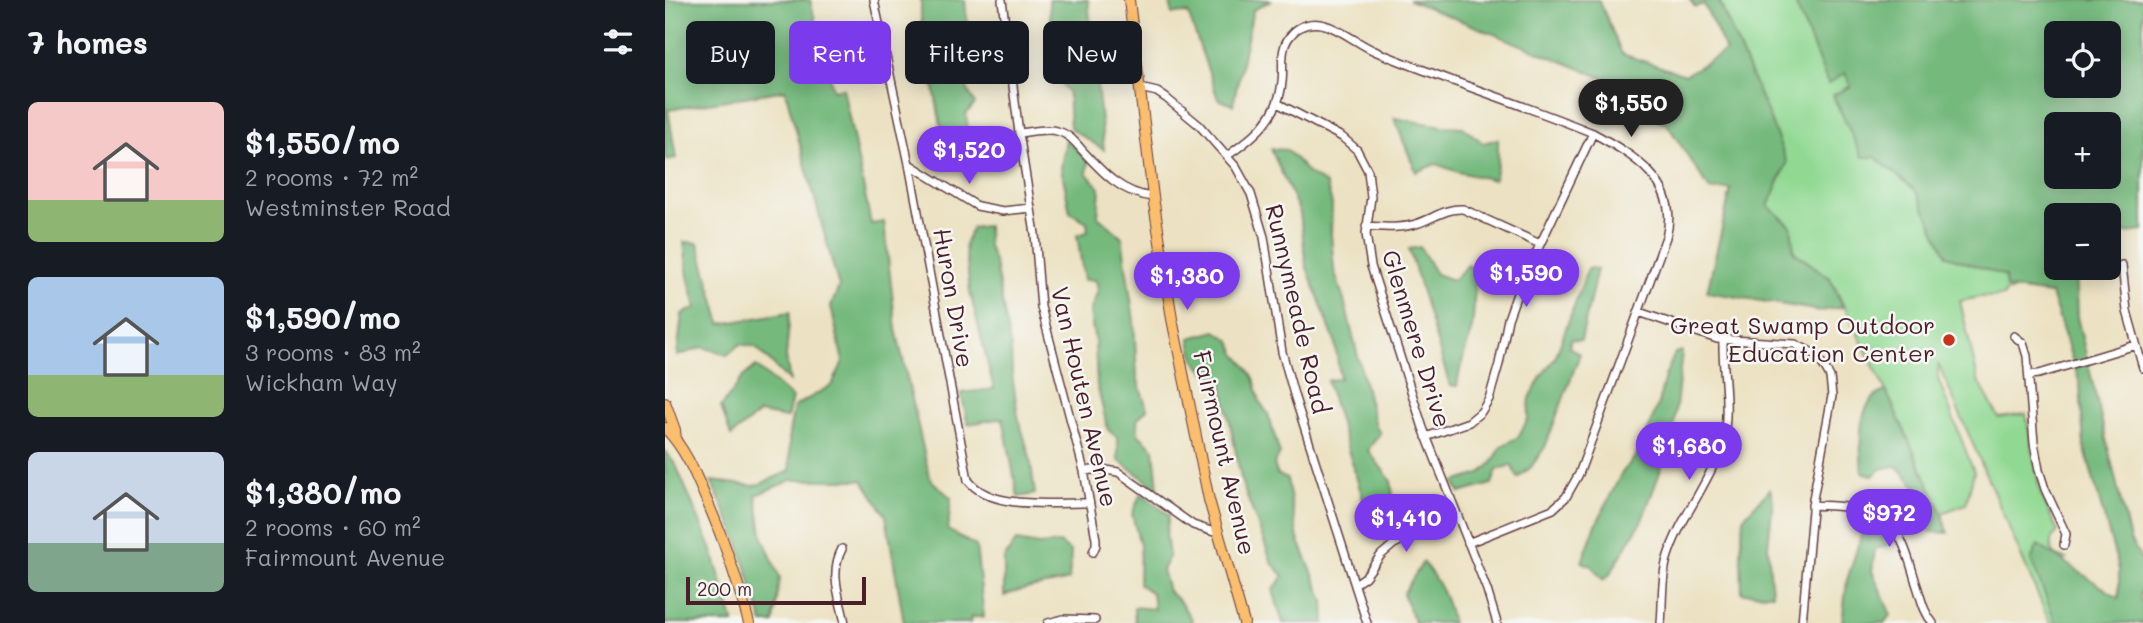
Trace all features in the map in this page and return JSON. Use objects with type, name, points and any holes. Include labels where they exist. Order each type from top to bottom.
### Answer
[{"type":"main road","name":"Fairmount Avenue","points":[[1129,0],[1153,197],[1172,319],[1205,485],[1244,623]]},
{"type":"main road","points":[[665,402],[676,440]]},
{"type":"main road","points":[[665,428],[686,455],[727,547],[749,623]]},
{"type":"street","name":"Huron Drive","points":[[874,0],[909,164],[968,480],[978,491],[1011,502],[1088,503]]},
{"type":"street","name":"Van Houten Avenue","points":[[1002,0],[1031,208],[1043,320],[1084,471],[1096,539],[1093,552]]},
{"type":"street","points":[[1227,156],[1255,135],[1269,119],[1277,103],[1283,80],[1284,50],[1288,38],[1305,25],[1318,24],[1331,27],[1375,51],[1593,133],[1617,146],[1639,163],[1661,187],[1667,197],[1669,227],[1571,490],[1545,513],[1468,543]]},
{"type":"street","name":"Runnymeade Road","points":[[1140,88],[1157,92],[1199,125],[1236,167],[1255,205],[1282,352],[1367,623]]},
{"type":"street","name":"Glenmere Drive","points":[[1277,103],[1351,143],[1365,163],[1371,197],[1366,226],[1371,266],[1426,437],[1497,623]]},
{"type":"street","points":[[1019,133],[1049,130],[1065,134],[1119,185],[1138,195],[1153,197]]},
{"type":"street","points":[[1426,437],[1469,422],[1481,412],[1489,399],[1513,306],[1593,133]]},
{"type":"street","points":[[909,164],[977,206],[1003,211],[1031,208]]},
{"type":"street","points":[[1366,226],[1402,227],[1428,220],[1451,209],[1463,209],[1540,244]]},
{"type":"street","points":[[2122,265],[2126,306],[2143,368]]},
{"type":"street","points":[[1639,312],[1723,340],[1795,344],[1815,354],[1830,377],[1832,396],[1812,505],[1802,623]]},
{"type":"street","points":[[2014,336],[2023,343],[2039,470],[2066,534],[2064,545]]},
{"type":"street","points":[[1661,623],[1664,574],[1668,556],[1712,468],[1724,435],[1726,416],[1723,340]]},
{"type":"street","points":[[2029,375],[2136,345]]},
{"type":"street","points":[[1084,471],[1100,469],[1118,472],[1193,526],[1217,533]]},
{"type":"street","points":[[1812,505],[1868,510],[1890,523],[1899,536],[1923,606],[1933,623]]},
{"type":"street","points":[[1355,584],[1365,577],[1381,555],[1394,544],[1456,513]]},
{"type":"street","points":[[842,549],[834,573],[845,623]]},
{"type":"street","points":[[1048,623],[1063,619],[1095,620]]},
{"type":"green space","points":[[665,0],[810,0],[815,21],[789,21],[789,84],[831,84],[833,90],[843,88],[871,224],[884,222],[896,329],[930,479],[951,498],[948,530],[976,546],[984,617],[971,617],[970,623],[904,623],[886,516],[863,480],[791,480],[756,495],[763,538],[780,578],[774,623],[763,623],[737,538],[711,481],[755,486],[790,471],[789,433],[794,407],[832,385],[843,362],[831,306],[839,287],[785,90],[668,110],[676,158],[665,160]]},
{"type":"green space","points":[[921,0],[965,0],[967,21],[922,21]]},
{"type":"green space","points":[[1049,0],[1088,0],[1090,21],[1050,21]]},
{"type":"green space","points":[[1170,0],[1272,0],[1253,10],[1233,105],[1218,99],[1188,13],[1172,14]]},
{"type":"green space","points":[[1409,0],[1599,0],[1622,54],[1685,75],[1726,51],[1704,4],[1695,7],[1690,0],[1718,0],[1787,163],[1768,206],[1791,226],[1794,252],[1830,278],[1843,307],[1821,311],[1707,292],[1731,189],[1710,190],[1667,124],[1606,94],[1611,81]]},
{"type":"green space","points":[[1719,0],[1823,0],[1829,83],[1845,72],[1851,86],[1833,95],[1839,110],[1915,0],[2143,0],[2143,197],[2114,203],[2044,203],[2044,280],[2057,282],[2005,292],[2004,296],[1960,301],[1978,380],[1999,418],[2026,414],[2040,492],[2058,532],[2051,540],[2051,548],[2056,555],[2066,559],[2046,568],[2072,623],[2050,623],[1938,363],[1938,379],[1974,472],[1966,504],[1942,513],[1830,278],[1794,252],[1791,227],[1768,206],[1787,163]]},
{"type":"green space","name":"Great Swamp Outdoor Education Center","points":[[1794,0],[2143,0],[2143,231],[2121,234],[2121,203],[2044,203],[2044,280],[2075,280],[2077,317],[2130,540],[2143,562],[2140,597],[2143,623],[2056,623],[2031,560],[2038,545],[2119,598],[2119,569],[2084,446],[2080,384],[2051,294],[2006,288],[2005,276],[1947,256],[1916,191],[1875,157],[1862,157],[1833,95],[1851,86],[1845,73],[1828,84]]},
{"type":"green space","points":[[933,84],[966,84],[975,104],[966,114],[970,147],[966,156],[941,126]]},
{"type":"green space","points":[[1062,84],[1097,84],[1104,150],[1070,128],[1068,92]]},
{"type":"green space","points":[[1394,118],[1463,127],[1483,143],[1498,139],[1498,161],[1494,180],[1436,164],[1416,172]]},
{"type":"green space","points":[[1066,139],[1088,162],[1087,174],[1100,188],[1098,216],[1122,237],[1134,321],[1137,377],[1147,409],[1137,420],[1138,434],[1154,449],[1158,489],[1118,460],[1118,438],[1108,430],[1097,385],[1095,342],[1090,312],[1098,290],[1096,280],[1084,280],[1077,235],[1088,232],[1087,222],[1070,212],[1061,167]]},
{"type":"green space","points":[[1271,149],[1287,150],[1309,174],[1326,184],[1332,204],[1334,270],[1375,426],[1380,433],[1368,450],[1391,481],[1396,519],[1371,525],[1327,381],[1340,378],[1335,342],[1306,265],[1300,213]]},
{"type":"green space","points":[[987,226],[988,246],[995,264],[1011,349],[1018,416],[1030,458],[1035,494],[1018,497],[1003,418],[968,424],[961,393],[994,389],[970,292],[965,245],[972,228]]},
{"type":"green space","points":[[684,242],[698,243],[721,324],[790,312],[786,357],[790,382],[756,347],[740,344],[727,355],[703,347],[677,356],[682,314],[696,308],[688,276]]},
{"type":"green space","points":[[1420,247],[1436,274],[1453,280],[1468,265],[1477,272],[1472,327],[1457,386],[1450,386],[1409,249]]},
{"type":"green space","points":[[1588,268],[1597,269],[1581,340],[1571,339],[1569,347],[1580,354],[1545,447],[1531,467],[1518,478],[1511,465],[1497,470],[1492,484],[1460,493],[1454,482],[1480,474],[1492,463],[1502,446],[1518,437],[1528,419],[1530,398],[1555,358]]},
{"type":"green space","points":[[1216,331],[1231,341],[1236,354],[1254,378],[1260,402],[1268,414],[1280,454],[1274,463],[1277,474],[1287,479],[1298,539],[1324,601],[1325,623],[1283,623],[1273,590],[1284,576],[1272,563],[1242,483],[1222,383],[1199,365],[1191,347],[1190,338]]},
{"type":"green space","points":[[1682,351],[1674,426],[1659,475],[1642,520],[1610,574],[1603,580],[1592,566],[1582,562],[1595,527],[1621,474],[1636,456],[1646,435],[1675,353]]},
{"type":"green space","points":[[756,366],[792,398],[787,418],[759,413],[731,436],[721,407],[744,376]]},
{"type":"green space","points":[[1886,391],[1942,513],[1948,533],[1916,531],[1921,509],[1919,494],[1896,466],[1880,469],[1873,476],[1862,472],[1861,437],[1864,414],[1876,396]]},
{"type":"green space","points":[[665,451],[676,465],[711,548],[734,623],[665,623]]},
{"type":"green space","points":[[1770,489],[1773,500],[1768,547],[1772,594],[1742,593],[1743,518]]},
{"type":"green space","points":[[1141,493],[1169,515],[1166,535],[1169,556],[1162,570],[1168,591],[1180,602],[1192,620],[1191,623],[1135,623],[1134,607],[1154,609],[1152,593],[1139,584],[1140,545],[1132,514]]},
{"type":"green space","points":[[1858,518],[1882,521],[1894,543],[1875,549],[1872,571],[1891,615],[1885,623],[1842,623],[1847,580],[1862,533]]},
{"type":"green space","points":[[1016,541],[1039,545],[1060,543],[1071,552],[1069,580],[1004,596],[1004,558]]},
{"type":"green space","points":[[1423,562],[1442,591],[1452,623],[1415,623],[1403,594]]},
{"type":"place","name":"Great Swamp Outdoor Education Center","points":[[1949,340]]}]
